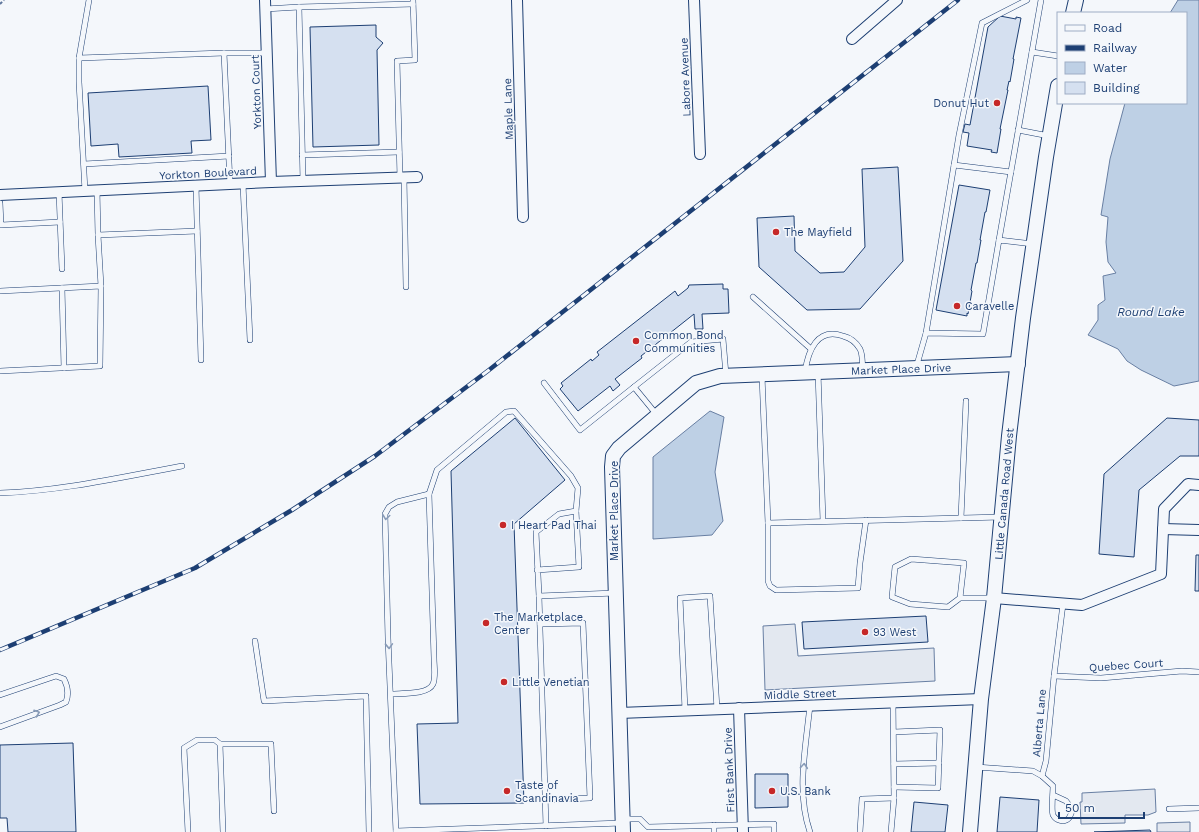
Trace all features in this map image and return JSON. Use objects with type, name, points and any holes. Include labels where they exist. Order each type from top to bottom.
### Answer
[{"type":"street","name":"Maple Lane","points":[[517,0],[523,217]]},
{"type":"street","name":"Labore Avenue","points":[[694,0],[700,154]]},
{"type":"street","points":[[852,39],[897,0]]},
{"type":"street","points":[[1073,12],[1076,0]]},
{"type":"street","name":"Yorkton Court","points":[[265,4],[271,182]]},
{"type":"street","name":"Little Canada Road West","points":[[970,832],[981,699],[994,598],[1009,436],[1046,157],[1057,92]]},
{"type":"street","name":"Yorkton Boulevard","points":[[0,195],[271,182],[417,177]]},
{"type":"street","name":"Market Place Drive","points":[[622,825],[612,462],[613,456],[619,448],[696,383],[720,376],[1018,364]]},
{"type":"street","points":[[994,598],[1082,605],[1161,574],[1164,509],[1188,484],[1199,485]]},
{"type":"street","points":[[1163,529],[1199,530]]},
{"type":"street","name":"Middle Street","points":[[619,713],[981,699]]},
{"type":"street","name":"First Bank Drive","points":[[739,708],[743,828]]},
{"type":"lane","points":[[85,191],[79,58],[89,0]]},
{"type":"lane","points":[[916,368],[926,333],[958,135],[982,24],[1028,0]]},
{"type":"lane","points":[[926,333],[983,334],[1041,0]]},
{"type":"lane","points":[[265,4],[299,7],[413,2],[415,60],[397,61],[399,152],[402,178],[406,287]]},
{"type":"lane","points":[[299,7],[302,181]]},
{"type":"lane","points":[[1032,52],[1057,56]]},
{"type":"lane","points":[[224,53],[230,184]]},
{"type":"lane","points":[[79,58],[267,53]]},
{"type":"lane","points":[[1018,130],[1049,136]]},
{"type":"lane","points":[[302,155],[399,152]]},
{"type":"lane","points":[[84,164],[229,156]]},
{"type":"lane","points":[[954,165],[1011,172]]},
{"type":"lane","points":[[243,184],[250,340]]},
{"type":"lane","points":[[196,186],[202,360]]},
{"type":"lane","points":[[0,371],[100,366],[101,286],[97,190]]},
{"type":"lane","points":[[59,192],[62,269]]},
{"type":"lane","points":[[0,203],[1,225],[60,222]]},
{"type":"lane","points":[[98,235],[197,231]]},
{"type":"lane","points":[[999,240],[1034,244]]},
{"type":"lane","points":[[0,291],[101,286]]},
{"type":"lane","points":[[62,288],[64,368]]},
{"type":"lane","points":[[753,297],[810,349]]},
{"type":"lane","points":[[823,521],[811,372],[807,359],[810,349],[818,340],[831,334],[842,335],[855,342],[861,350],[863,370]]},
{"type":"lane","points":[[544,383],[580,430],[691,342],[723,339],[726,376]]},
{"type":"lane","points":[[762,374],[768,523],[768,581],[770,586],[776,590],[858,588],[866,520]]},
{"type":"lane","points":[[634,387],[658,415]]},
{"type":"lane","points":[[961,518],[966,401]]},
{"type":"lane","points":[[391,694],[426,691],[433,684],[434,658],[429,494],[437,470],[506,412],[514,411],[571,476],[578,488],[576,512],[579,567],[537,570]]},
{"type":"lane","points":[[0,493],[68,486],[182,466]]},
{"type":"lane","points":[[429,494],[397,502],[389,507],[385,514],[396,832],[496,830],[546,826],[622,825],[640,819],[648,827],[714,825],[743,828],[774,824],[774,832]]},
{"type":"lane","points":[[546,826],[536,532],[560,514],[576,512]]},
{"type":"lane","points":[[768,523],[1002,517]]},
{"type":"lane","points":[[960,598],[964,563],[911,559],[895,567],[892,597],[910,604],[948,607],[960,598],[994,598]]},
{"type":"lane","points":[[539,596],[615,593]]},
{"type":"lane","points":[[685,710],[680,598],[710,596],[717,709]]},
{"type":"lane","name":"Alberta Lane","points":[[976,767],[1033,771],[1042,776],[1046,761],[1063,604]]},
{"type":"lane","points":[[540,624],[583,623],[590,798],[545,800]]},
{"type":"lane","points":[[255,640],[264,701],[366,696],[369,832]]},
{"type":"lane","name":"Quebec Court","points":[[1054,676],[1101,678],[1199,672]]},
{"type":"lane","points":[[0,695],[56,676],[64,679],[68,691],[66,702],[0,727]]},
{"type":"lane","points":[[892,832],[894,798],[893,702]]},
{"type":"lane","points":[[810,705],[803,771],[804,799],[807,825],[810,832]]},
{"type":"lane","points":[[894,732],[940,730],[938,788],[894,787]]},
{"type":"lane","points":[[188,832],[184,748],[197,740],[215,740],[220,744],[271,744],[274,811]]},
{"type":"lane","points":[[220,744],[223,832]]},
{"type":"lane","points":[[894,764],[939,763]]},
{"type":"lane","points":[[1042,776],[1053,786],[1052,814],[1059,820],[1068,820],[1072,814],[1072,809],[1066,801],[1053,795]]},
{"type":"lane","points":[[860,832],[862,799],[894,798]]},
{"type":"lane","points":[[1170,809],[1199,808]]},
{"type":"lane","points":[[714,825],[714,832]]},
{"type":"lane","points":[[554,826],[554,832]]},
{"type":"path","points":[[0,4],[4,0]]},
{"type":"shaded area","points":[[795,624],[798,656],[934,648],[935,681],[765,690],[763,626]]},
{"type":"shaded area","points":[[1155,789],[1156,812],[1148,815],[1125,815],[1125,823],[1081,824],[1080,802],[1082,802],[1082,793]]},
{"type":"shaded area","points":[[1190,822],[1190,832],[1157,832],[1157,823]]},
{"type":"water","name":"Round Lake","points":[[1178,0],[1199,0],[1199,381],[1174,386],[1141,370],[1127,361],[1118,349],[1088,335],[1098,320],[1098,305],[1105,300],[1103,276],[1116,273],[1108,262],[1106,242],[1108,217],[1101,215],[1110,159],[1125,104],[1187,104],[1187,12],[1171,12]]},
{"type":"water","points":[[710,411],[724,417],[715,472],[723,521],[712,535],[653,539],[653,457]]},
{"type":"building","points":[[1000,16],[1016,19],[1016,17],[1021,18],[1000,129],[997,153],[991,152],[992,150],[967,146],[969,133],[963,132],[965,124],[970,125],[988,27]]},
{"type":"building","points":[[376,25],[376,37],[383,43],[377,50],[379,145],[313,147],[310,27]]},
{"type":"building","points":[[208,86],[211,140],[191,141],[192,153],[119,157],[118,144],[91,146],[88,93]]},
{"type":"building","name":"The Mayfield","points":[[898,167],[903,261],[860,309],[807,310],[759,267],[757,218],[794,216],[795,251],[820,273],[844,272],[865,247],[862,169]]},
{"type":"building","points":[[959,185],[990,190],[967,316],[936,310]]},
{"type":"building","name":"Common Bond Communities","points":[[723,284],[723,289],[728,289],[729,313],[702,314],[703,329],[695,329],[694,314],[641,356],[642,358],[615,379],[620,385],[613,391],[610,386],[578,411],[560,389],[563,386],[561,383],[591,359],[592,361],[599,355],[597,352],[675,291],[678,296],[688,288],[689,285]]},
{"type":"building","name":"The Marketplace Center","points":[[515,418],[565,480],[514,524],[524,803],[420,804],[417,724],[458,723],[451,471]]},
{"type":"building","points":[[1167,418],[1199,420],[1199,456],[1180,456],[1139,490],[1134,557],[1099,554],[1104,474]]},
{"type":"building","points":[[1196,555],[1199,555],[1199,591],[1195,591]]},
{"type":"building","name":"93 West","points":[[926,616],[928,642],[804,649],[802,622]]},
{"type":"building","points":[[73,743],[76,832],[8,832],[7,818],[0,818],[0,745]]},
{"type":"building","name":"U.S. Bank","points":[[755,774],[788,774],[788,807],[755,808]]},
{"type":"building","points":[[1000,797],[1039,800],[1037,832],[997,832]]},
{"type":"building","points":[[914,802],[948,805],[945,832],[911,832]]},
{"type":"building","points":[[1150,830],[1151,832],[1094,832]]},
{"type":"railway","points":[[0,650],[195,568],[292,510],[375,456],[489,370],[958,0]]},
{"type":"place","name":"Donut Hut","points":[[997,103]]},
{"type":"place","name":"The Mayfield","points":[[776,232]]},
{"type":"place","name":"Caravelle","points":[[957,306]]},
{"type":"place","name":"Common Bond Communities","points":[[636,341]]},
{"type":"place","name":"I Heart Pad Thai","points":[[503,525]]},
{"type":"place","name":"The Marketplace Center","points":[[486,623]]},
{"type":"place","name":"93 West","points":[[865,632]]},
{"type":"place","name":"Little Venetian","points":[[504,682]]},
{"type":"place","name":"Taste of Scandinavia","points":[[507,791]]},
{"type":"place","name":"U.S. Bank","points":[[772,791]]}]
